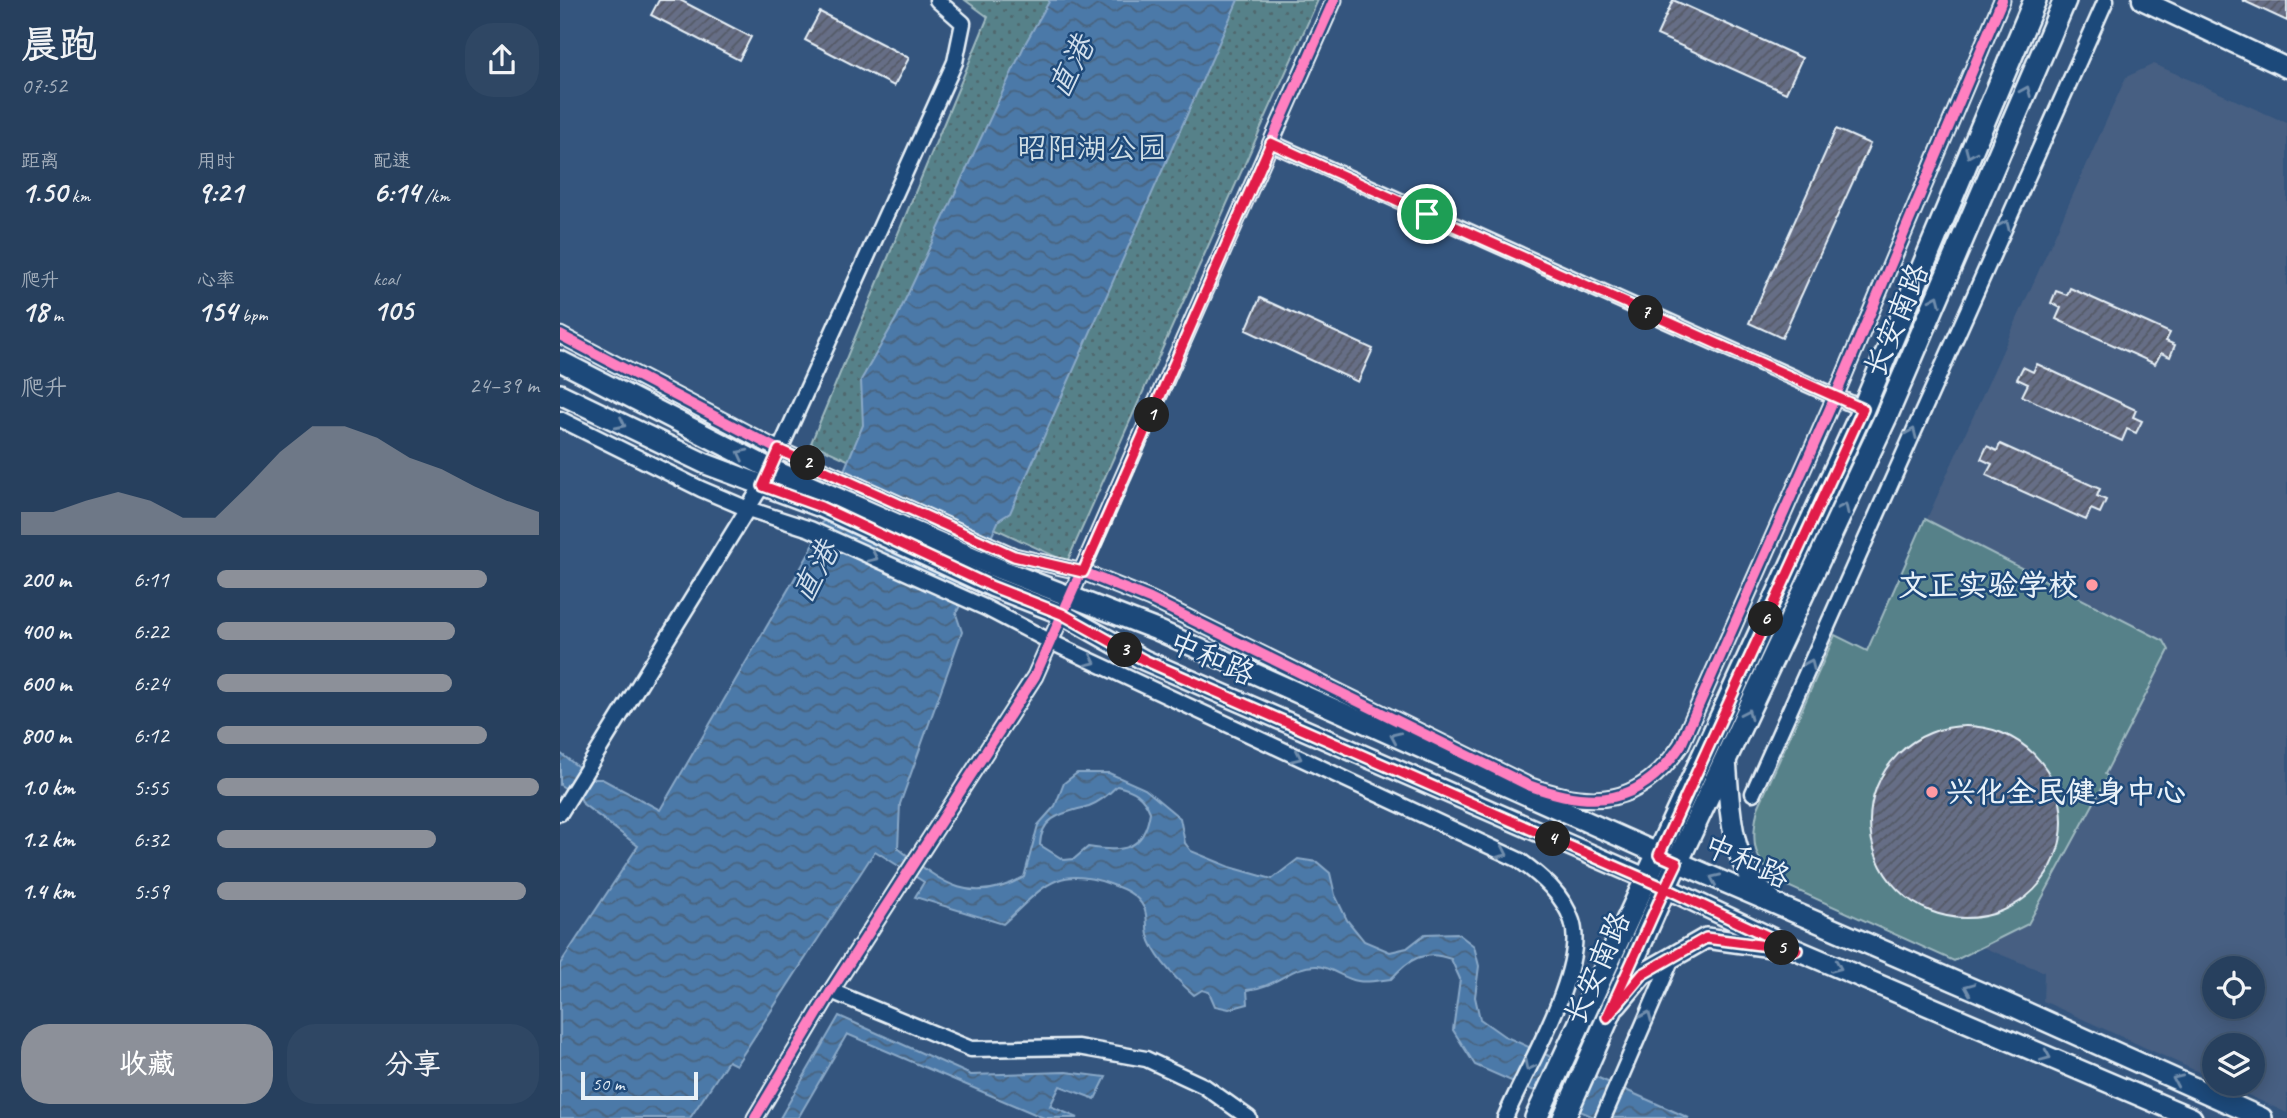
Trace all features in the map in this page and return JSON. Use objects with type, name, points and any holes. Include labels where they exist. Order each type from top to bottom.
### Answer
[{"type":"main road","name":"长安南路","points":[[1539,1111],[1564,1057],[1668,859],[1863,409],[2035,0]]},
{"type":"main road","name":"长安南路","points":[[1668,859],[1726,760],[1886,417],[2065,0]]},
{"type":"main road","name":"中和路","points":[[560,361],[767,477]]},
{"type":"main road","name":"中和路","points":[[560,394],[706,464],[827,491],[1003,571],[1066,606],[1144,660],[1656,883],[1797,950],[2192,1118]]},
{"type":"main road","name":"中和路","points":[[1066,606],[1157,630],[1668,859],[2003,1002],[2262,1118]]},
{"type":"main road","points":[[1726,760],[1734,833],[1741,855],[1749,874],[1763,894],[1786,910]]},
{"type":"main road","name":"长安南路","points":[[1565,1116],[1607,1017],[1656,883]]},
{"type":"main road","points":[[1607,1017],[1643,974],[1706,938],[1797,950]]},
{"type":"street","points":[[560,814],[767,477],[955,62],[963,23],[937,0]]},
{"type":"street","points":[[755,1118],[831,991],[1035,676],[1334,0]]},
{"type":"street","points":[[1003,571],[1083,572],[1150,599],[1528,785],[1562,797],[1591,800],[1620,797],[1647,783],[1665,769],[1681,745],[1835,397],[2002,0]]},
{"type":"street","points":[[1753,793],[2106,0]]},
{"type":"street","points":[[2142,0],[2287,68]]},
{"type":"street","points":[[1271,143],[1863,409]]},
{"type":"street","points":[[560,335],[779,450],[827,491]]},
{"type":"street","points":[[560,419],[748,509],[810,529],[986,608],[1051,642],[1519,860],[1544,878],[1573,922],[1572,958],[1543,1039],[1505,1118]]},
{"type":"street","points":[[1603,1118],[1673,956]]},
{"type":"street","points":[[831,991],[971,1049],[1078,1047],[1146,1059],[1203,1086],[1249,1118]]},
{"type":"shaded area","name":"文正实验学校","points":[[2154,64],[2287,123],[2287,1113],[2250,1096],[2265,1096],[2265,1033],[2202,1033],[2202,1074],[2043,1001],[2044,972],[1982,947],[2028,924],[1867,652],[2126,77]]},
{"type":"green space","name":"昭阳湖公园","points":[[965,0],[1318,0],[1067,562],[811,443],[988,17]]},
{"type":"green space","name":"兴化全民健身中心","points":[[1925,519],[2164,641],[2169,650],[2105,774],[2108,777],[2028,924],[1954,961],[1781,883],[1764,866],[1754,841],[1758,808],[1835,635],[1867,651]]},
{"type":"water","name":"直港","points":[[1050,0],[1238,0],[1010,513],[999,520],[956,614],[962,632],[900,804],[898,848],[928,871],[956,887],[987,890],[1005,886],[1024,877],[1038,825],[1055,806],[1064,783],[1077,773],[1109,773],[1145,789],[1180,818],[1185,843],[1191,851],[1230,867],[1272,879],[1298,859],[1317,862],[1330,873],[1335,895],[1347,920],[1364,941],[1390,952],[1407,948],[1425,934],[1457,933],[1474,946],[1479,966],[1475,997],[1480,1019],[1504,1036],[1689,1118],[1596,1118],[1475,1065],[1453,1030],[1460,979],[1451,959],[1425,956],[1411,961],[1391,979],[1370,982],[1353,980],[1317,966],[1299,969],[1267,985],[1247,990],[1248,1004],[1229,1009],[1215,1006],[1209,992],[1202,990],[1194,995],[1174,975],[1151,943],[1141,903],[1120,888],[1091,879],[1062,879],[1039,891],[1003,924],[915,897],[924,882],[875,851],[736,1065],[728,1061],[690,1118],[560,1118],[560,964],[638,846],[583,804],[580,797],[560,785],[560,753],[594,779],[602,779],[660,810],[810,552],[863,425],[861,380],[897,317],[1026,42]],"holes":[[[1117,786],[1141,797],[1150,812],[1143,835],[1137,842],[1121,849],[1088,847],[1074,859],[1064,860],[1040,845],[1041,835],[1050,821],[1064,813],[1097,802]]]},
{"type":"water","points":[[839,1016],[971,1075],[1066,1072],[1106,1077],[1095,1099],[1060,1086],[1050,1106],[1078,1118],[1044,1118],[847,1034],[798,1118],[780,1118]]},
{"type":"building","points":[[659,0],[680,0],[751,37],[739,60],[651,15]]},
{"type":"building","points":[[1673,0],[1802,58],[1786,93],[1657,35]]},
{"type":"building","points":[[2242,0],[2287,0],[2287,21]]},
{"type":"building","points":[[820,12],[909,58],[894,86],[805,40]]},
{"type":"building","points":[[1836,129],[1870,144],[1782,338],[1749,323]]},
{"type":"building","points":[[2070,288],[2170,333],[2166,341],[2175,345],[2170,357],[2161,353],[2155,364],[2056,319],[2061,308],[2051,303],[2056,291],[2067,295]]},
{"type":"building","points":[[1260,298],[1373,349],[1358,382],[1246,330]]},
{"type":"building","points":[[2037,364],[2136,410],[2133,417],[2142,421],[2136,433],[2127,429],[2122,441],[2022,396],[2028,384],[2017,379],[2023,367],[2033,372]]},
{"type":"building","points":[[2000,444],[2100,489],[2097,496],[2106,500],[2100,513],[2091,509],[2086,520],[1986,475],[1992,464],[1981,459],[1987,446],[1997,451]]},
{"type":"building","points":[[1966,726],[2003,733],[2034,754],[2055,785],[2062,822],[2055,859],[2034,890],[2003,911],[1966,918],[1929,911],[1898,890],[1877,859],[1870,822],[1877,785],[1898,754],[1929,733]]},
{"type":"cycle path","points":[[755,1118],[831,991],[1035,676],[1334,0]]},
{"type":"cycle path","points":[[560,335],[779,450],[1014,556],[1083,572],[1150,599],[1528,785],[1574,797],[1614,797],[1632,791],[1649,780],[1681,745],[1835,397],[2002,0]]},
{"type":"place","name":"文正实验学校","points":[[2092,585]]},
{"type":"place","name":"兴化全民健身中心","points":[[1932,792]]},
{"type":"route","points":[[1427,214],[1271,143],[1083,572],[1014,556],[779,450],[763,486],[821,507],[993,587],[1062,614],[1144,660],[1665,888],[1607,1017],[1643,974],[1706,938],[1797,950],[1665,888],[1677,863],[1659,855],[1863,409],[1427,214]]}]
